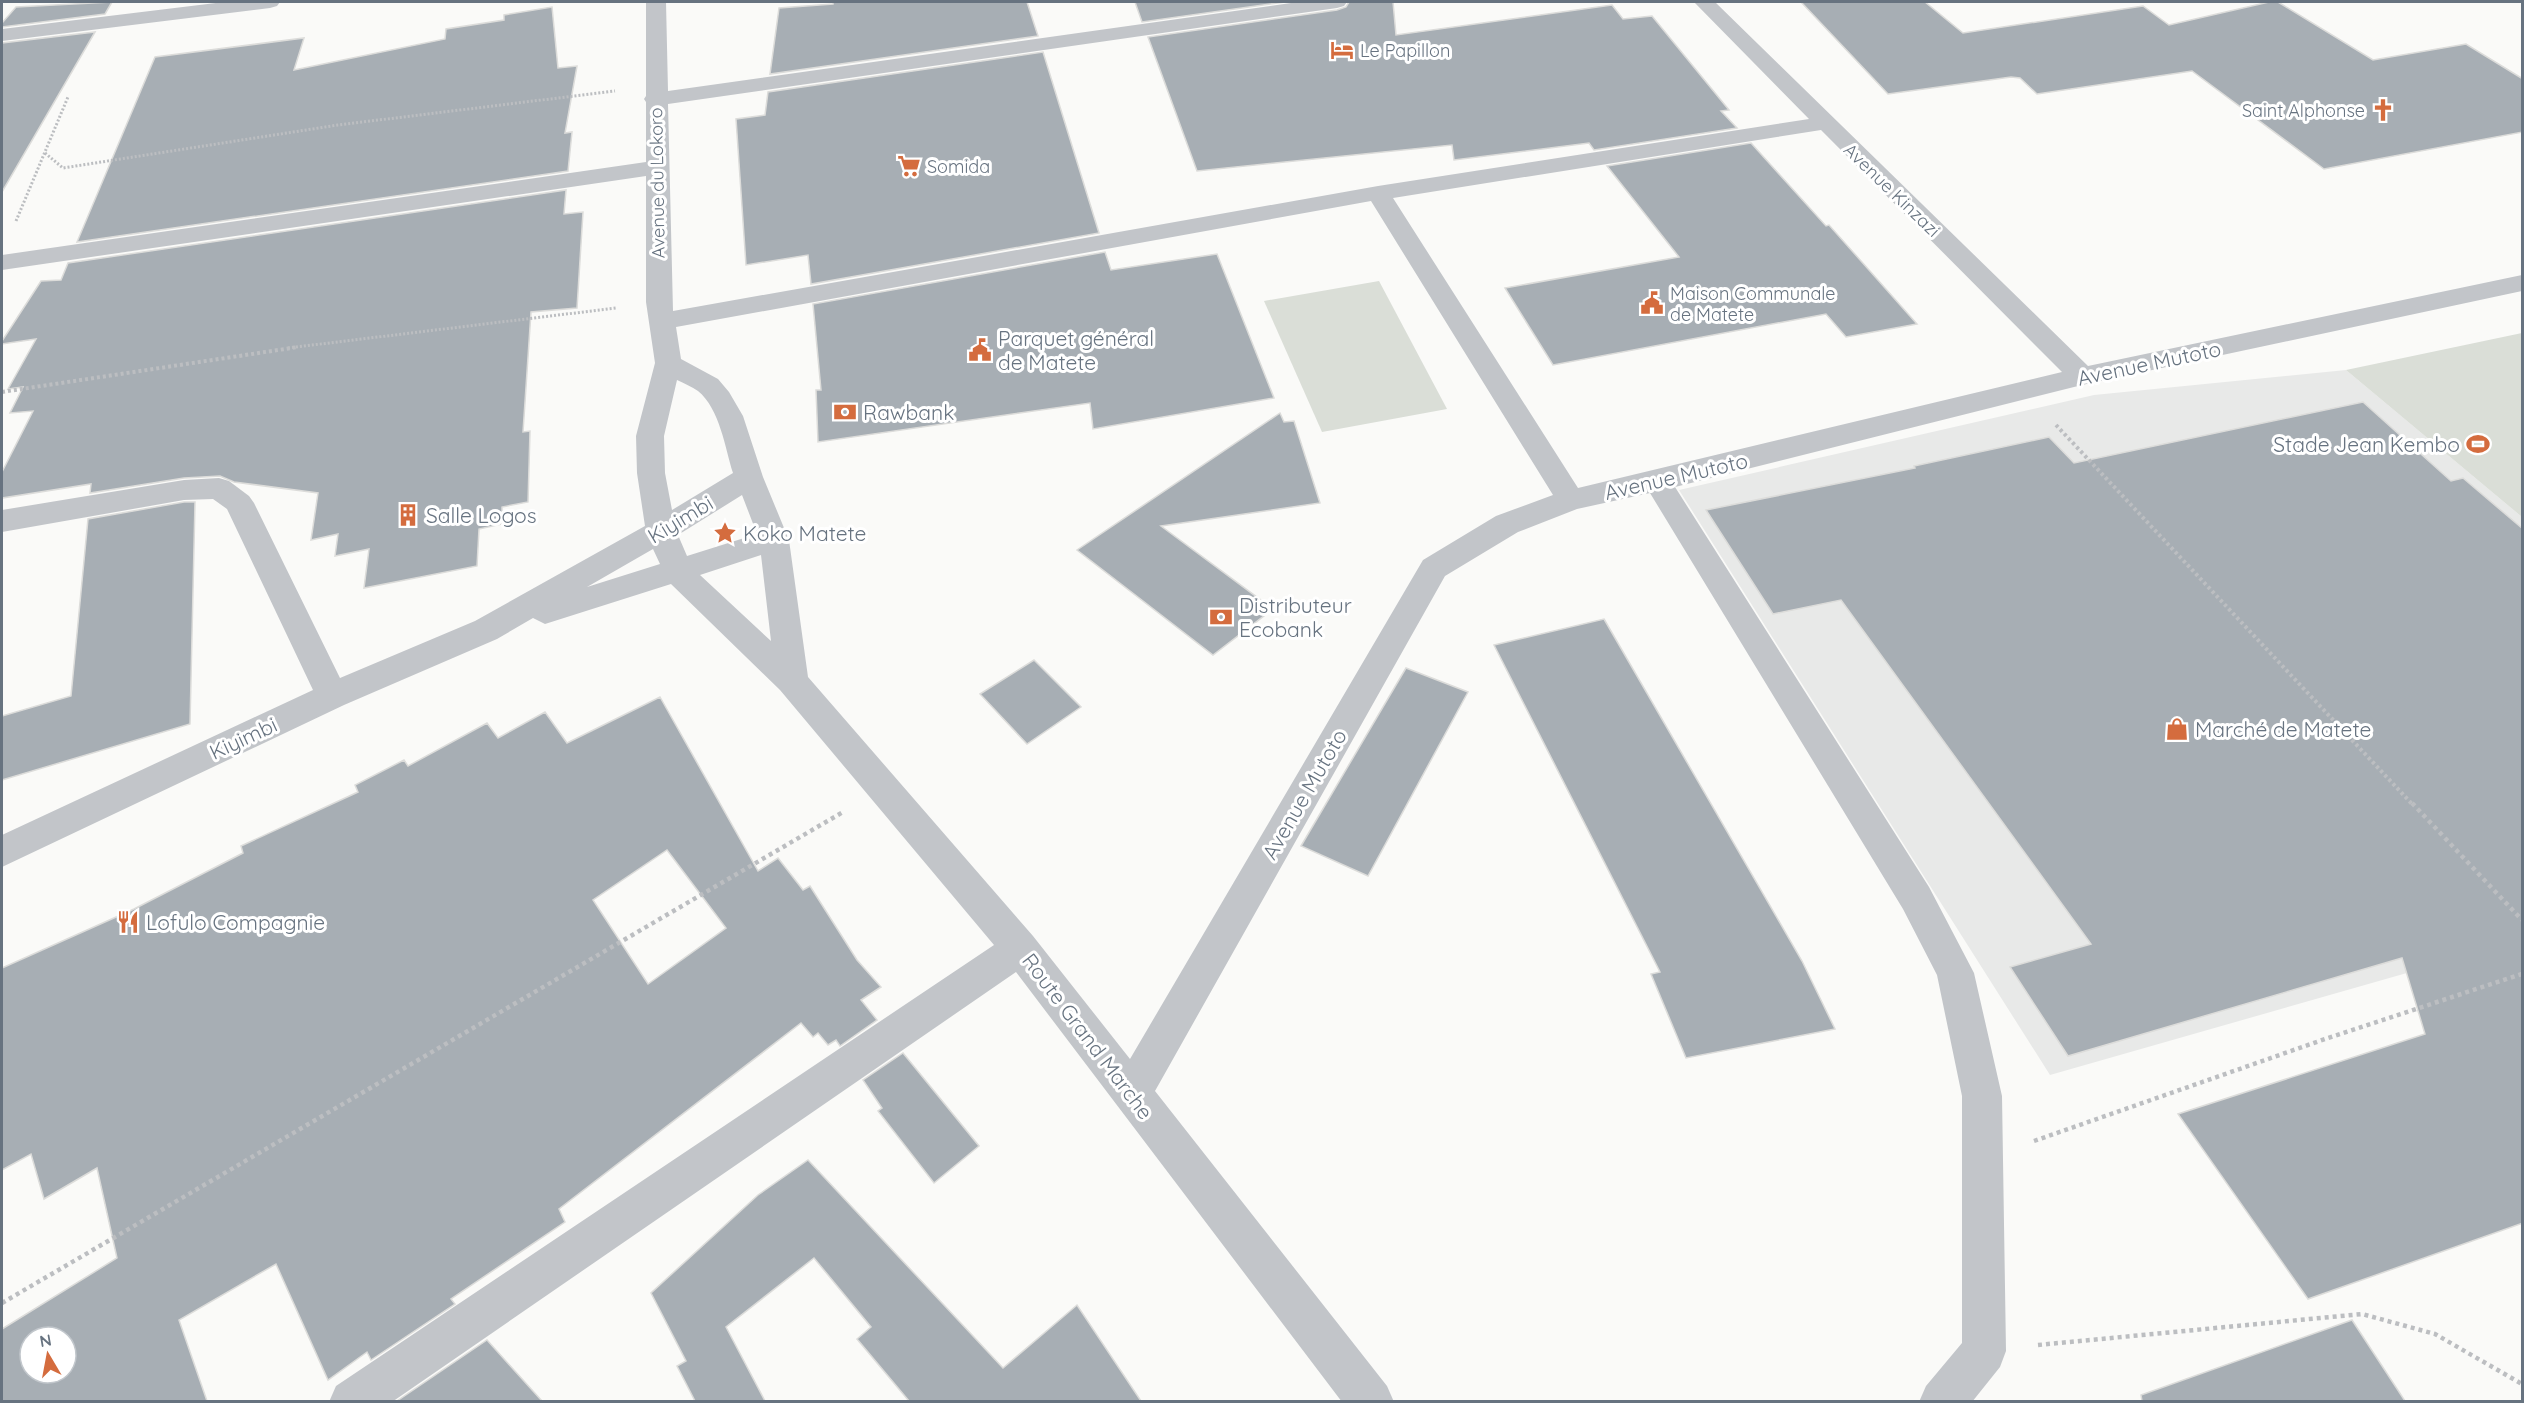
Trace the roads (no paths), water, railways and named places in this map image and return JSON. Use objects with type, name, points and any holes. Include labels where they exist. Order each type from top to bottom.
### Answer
[{"type":"street","points":[[2,35],[270,2]]},
{"type":"street","name":"Avenue du Lokoro","points":[[656,2],[655,93],[661,312],[668,363],[650,435],[651,472],[661,531]]},
{"type":"street","points":[[655,93],[1337,2]]},
{"type":"street","name":"Avenue Kinzazi","points":[[1704,2],[2082,376]]},
{"type":"street","points":[[661,312],[1378,193],[1824,123]]},
{"type":"street","points":[[2,262],[657,167]]},
{"type":"street","points":[[1378,193],[1570,500]]},
{"type":"street","name":"Avenue Mutoto","points":[[1132,1094],[1434,568],[1508,524],[1570,500],[1658,481],[2082,376],[2523,283]]},
{"type":"street","points":[[668,363],[708,385],[719,398],[729,416],[749,477],[774,540],[792,681]]},
{"type":"street","name":"Kiyimbi","points":[[2,852],[332,696],[486,630],[661,531],[749,477]]},
{"type":"street","points":[[1658,481],[1916,898],[1955,973],[1982,1096],[1984,1351],[1942,1401]]},
{"type":"street","points":[[2,521],[184,490],[219,488],[239,503],[332,696]]},
{"type":"street","name":"Route Grand Marche","points":[[661,531],[678,572],[792,681],[885,787],[1020,948],[1132,1094],[1356,1396]]},
{"type":"street","name":"Kiyimbi","points":[[486,630],[678,572],[774,540]]},
{"type":"street","points":[[352,1401],[1020,948]]},
{"type":"place","name":"Le Papillon","points":[[1342,50]]},
{"type":"place","name":"Saint Alphonse","points":[[2383,110]]},
{"type":"place","name":"Somida","points":[[909,166]]},
{"type":"place","name":"Maison Communale de Matete","points":[[1652,303]]},
{"type":"place","name":"Parquet général de Matete","points":[[980,350]]},
{"type":"place","name":"Rawbank","points":[[845,412]]},
{"type":"place","name":"Stade Jean Kembo","points":[[2478,444]]},
{"type":"place","name":"Salle Logos","points":[[408,515]]},
{"type":"place","name":"Koko Matete","points":[[725,533]]},
{"type":"place","name":"Distributeur Ecobank","points":[[1221,617]]},
{"type":"place","name":"Marché de Matete","points":[[2177,729]]},
{"type":"place","name":"Lofulo Compagnie","points":[[128,922]]}]
